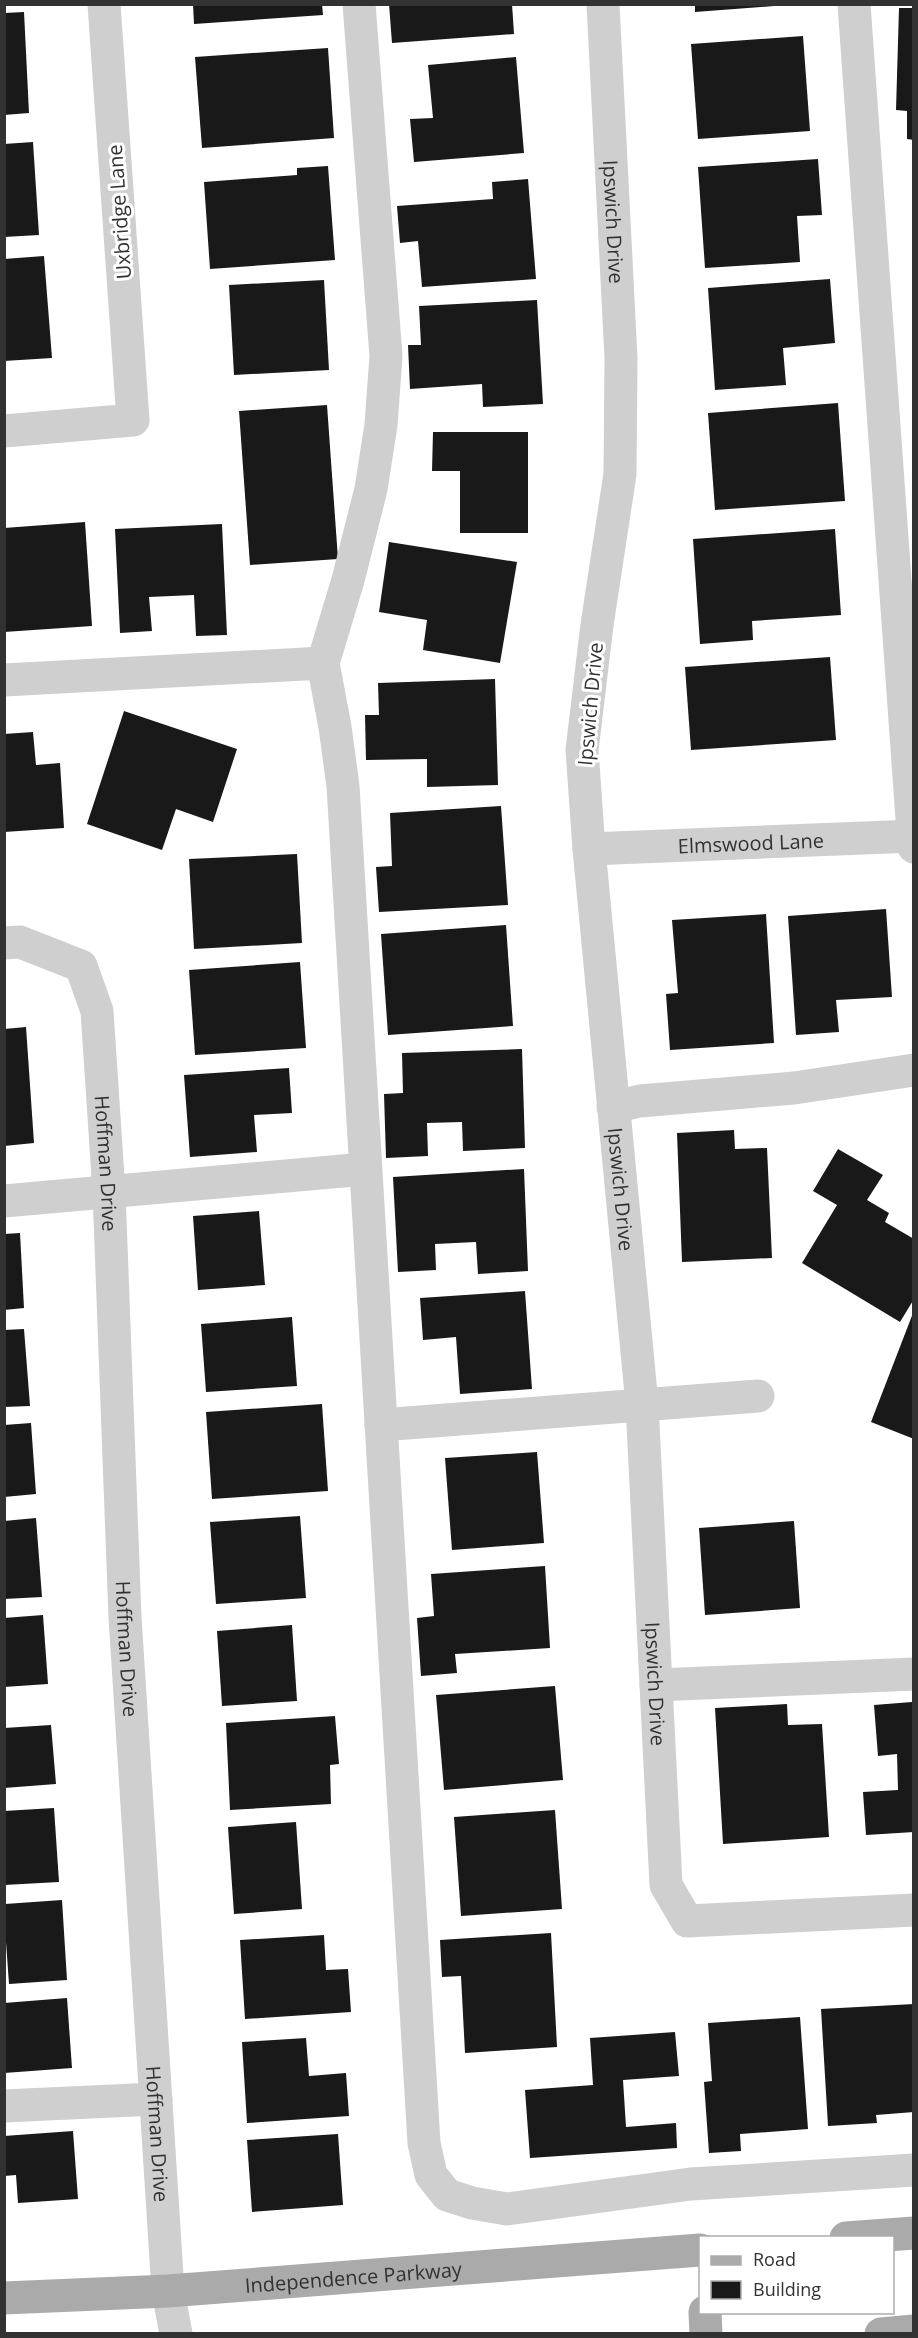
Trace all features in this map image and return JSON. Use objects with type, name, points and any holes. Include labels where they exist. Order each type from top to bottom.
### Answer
[{"type":"main road","points":[[873,2236],[914,2233]]},
{"type":"main road","name":"Independence Parkway","points":[[4,2298],[168,2291],[699,2250]]},
{"type":"main road","points":[[705,2314],[706,2334]]},
{"type":"main road","points":[[881,2334],[914,2331]]},
{"type":"street","name":"Uxbridge Lane","points":[[4,431],[133,420],[104,4]]},
{"type":"street","points":[[359,4],[386,356],[381,425],[370,489],[348,580],[322,663],[335,727],[343,786],[424,2143],[431,2175],[447,2195],[472,2203],[507,2209],[691,2184],[914,2170]]},
{"type":"street","name":"Ipswich Drive","points":[[603,4],[621,358],[620,474],[597,625],[582,750],[589,849],[642,1404],[666,1885],[687,1922],[914,1910]]},
{"type":"street","points":[[854,4],[913,840]]},
{"type":"street","points":[[4,680],[322,663]]},
{"type":"street","name":"Elmswood Lane","points":[[589,849],[913,840]]},
{"type":"street","name":"Hoffman Drive","points":[[4,943],[20,942],[81,966],[97,1011],[109,1192],[125,1617],[168,2291],[176,2334]]},
{"type":"street","points":[[613,1107],[640,1101],[794,1088],[914,1070]]},
{"type":"street","points":[[4,1201],[366,1169]]},
{"type":"street","points":[[381,1425],[758,1396]]},
{"type":"street","points":[[656,1685],[914,1674]]},
{"type":"street","points":[[4,2106],[156,2099]]},
{"type":"building","points":[[193,4],[322,4],[323,15],[194,24]]},
{"type":"building","points":[[389,4],[512,4],[514,34],[392,43]]},
{"type":"building","points":[[695,4],[774,4],[774,6],[695,12]]},
{"type":"building","points":[[899,8],[914,8],[914,140],[907,139],[907,111],[896,110]]},
{"type":"building","points":[[24,12],[29,113],[4,115],[4,13]]},
{"type":"building","points":[[803,36],[810,131],[698,139],[691,44]]},
{"type":"building","points":[[328,48],[334,138],[202,148],[195,57]]},
{"type":"building","points":[[516,57],[524,153],[414,162],[410,119],[433,118],[428,65]]},
{"type":"building","points":[[33,142],[39,235],[4,237],[4,144]]},
{"type":"building","points":[[818,159],[822,215],[797,216],[800,262],[705,268],[698,167]]},
{"type":"building","points":[[328,166],[335,260],[210,269],[204,182],[297,175],[297,168]]},
{"type":"building","points":[[528,179],[536,279],[422,287],[418,241],[400,243],[397,206],[493,199],[492,182]]},
{"type":"building","points":[[44,256],[52,358],[4,361],[4,259]]},
{"type":"building","points":[[830,279],[835,343],[783,348],[786,385],[715,390],[708,288]]},
{"type":"building","points":[[324,280],[329,370],[234,375],[229,285]]},
{"type":"building","points":[[537,300],[543,404],[483,407],[482,384],[410,389],[408,345],[421,345],[419,306]]},
{"type":"building","points":[[838,403],[845,501],[715,510],[708,413]]},
{"type":"building","points":[[327,405],[338,559],[250,565],[239,411]]},
{"type":"building","points":[[433,432],[528,432],[528,533],[460,533],[460,471],[432,471]]},
{"type":"building","points":[[85,522],[92,626],[4,632],[4,528]]},
{"type":"building","points":[[222,524],[227,635],[196,636],[194,595],[149,597],[152,631],[120,633],[115,529]]},
{"type":"building","points":[[835,529],[841,615],[752,621],[753,640],[700,644],[693,539]]},
{"type":"building","points":[[389,542],[517,562],[500,663],[423,650],[427,620],[379,612]]},
{"type":"building","points":[[830,657],[836,740],[691,750],[685,667]]},
{"type":"building","points":[[495,679],[498,785],[427,787],[427,759],[366,760],[365,715],[379,715],[378,683]]},
{"type":"building","points":[[124,711],[237,749],[213,822],[176,809],[162,850],[87,824]]},
{"type":"building","points":[[33,732],[36,765],[60,763],[64,828],[4,832],[4,734]]},
{"type":"building","points":[[501,806],[508,905],[379,912],[376,867],[392,866],[390,813]]},
{"type":"building","points":[[297,854],[302,943],[194,949],[189,859]]},
{"type":"building","points":[[886,909],[892,997],[836,1000],[839,1032],[796,1035],[788,916]]},
{"type":"building","points":[[766,914],[774,1043],[670,1050],[666,994],[678,993],[672,920]]},
{"type":"building","points":[[506,925],[513,1026],[388,1035],[381,934]]},
{"type":"building","points":[[300,962],[306,1048],[195,1055],[189,970]]},
{"type":"building","points":[[26,1027],[34,1143],[4,1146],[4,1029]]},
{"type":"building","points":[[522,1049],[525,1148],[463,1151],[462,1122],[427,1123],[428,1156],[386,1158],[384,1094],[403,1093],[402,1053]]},
{"type":"building","points":[[289,1068],[292,1113],[254,1115],[257,1152],[190,1157],[184,1075]]},
{"type":"building","points":[[734,1130],[735,1149],[767,1148],[772,1258],[682,1262],[677,1133]]},
{"type":"building","points":[[838,1149],[883,1175],[867,1200],[889,1213],[885,1222],[914,1239],[914,1299],[900,1322],[802,1263],[837,1205],[813,1191]]},
{"type":"building","points":[[524,1169],[528,1271],[478,1274],[476,1242],[435,1244],[436,1270],[398,1272],[393,1177]]},
{"type":"building","points":[[259,1211],[265,1285],[198,1290],[193,1216]]},
{"type":"building","points":[[20,1233],[24,1308],[4,1310],[4,1234]]},
{"type":"building","points":[[525,1291],[532,1389],[460,1394],[456,1337],[423,1340],[420,1298]]},
{"type":"building","points":[[914,1313],[914,1439],[871,1422]]},
{"type":"building","points":[[292,1317],[297,1386],[206,1392],[201,1324]]},
{"type":"building","points":[[24,1329],[30,1406],[4,1407],[4,1330]]},
{"type":"building","points":[[322,1404],[328,1491],[212,1499],[206,1412]]},
{"type":"building","points":[[31,1423],[36,1494],[4,1497],[4,1425]]},
{"type":"building","points":[[537,1452],[544,1543],[452,1550],[445,1458]]},
{"type":"building","points":[[300,1516],[306,1598],[216,1604],[210,1522]]},
{"type":"building","points":[[36,1518],[42,1597],[4,1599],[4,1521]]},
{"type":"building","points":[[794,1521],[800,1608],[705,1615],[699,1528]]},
{"type":"building","points":[[545,1566],[550,1648],[455,1654],[457,1673],[421,1676],[417,1618],[434,1616],[431,1574]]},
{"type":"building","points":[[43,1615],[48,1684],[4,1687],[4,1618]]},
{"type":"building","points":[[292,1625],[297,1701],[222,1706],[217,1631]]},
{"type":"building","points":[[555,1686],[563,1780],[444,1790],[436,1695]]},
{"type":"building","points":[[912,1702],[914,1832],[866,1835],[863,1792],[898,1790],[897,1754],[878,1756],[874,1705]]},
{"type":"building","points":[[787,1704],[788,1725],[822,1724],[829,1837],[723,1844],[715,1708]]},
{"type":"building","points":[[335,1716],[339,1764],[330,1765],[331,1804],[230,1810],[226,1723]]},
{"type":"building","points":[[51,1725],[56,1784],[4,1788],[4,1728]]},
{"type":"building","points":[[54,1808],[59,1882],[4,1885],[4,1811]]},
{"type":"building","points":[[555,1810],[562,1909],[461,1916],[454,1817]]},
{"type":"building","points":[[296,1822],[302,1909],[234,1914],[228,1827]]},
{"type":"building","points":[[62,1900],[67,1980],[9,1984],[5,1942],[5,1904]]},
{"type":"building","points":[[551,1933],[557,2047],[465,2053],[461,1976],[442,1977],[440,1940]]},
{"type":"building","points":[[324,1935],[326,1970],[348,1969],[351,2012],[245,2019],[240,1940]]},
{"type":"building","points":[[67,1998],[72,2068],[4,2073],[4,2003]]},
{"type":"building","points":[[914,2004],[914,2112],[876,2115],[877,2123],[828,2126],[821,2009]]},
{"type":"building","points":[[800,2017],[808,2129],[740,2134],[741,2151],[709,2153],[704,2082],[712,2081],[708,2023]]},
{"type":"building","points":[[675,2032],[679,2076],[623,2080],[626,2127],[676,2123],[677,2148],[530,2158],[525,2090],[593,2085],[590,2038]]},
{"type":"building","points":[[306,2038],[309,2076],[346,2073],[349,2116],[247,2123],[242,2042]]},
{"type":"building","points":[[73,2131],[78,2199],[18,2203],[16,2175],[4,2176],[4,2136]]},
{"type":"building","points":[[338,2134],[343,2205],[252,2212],[247,2140]]}]
